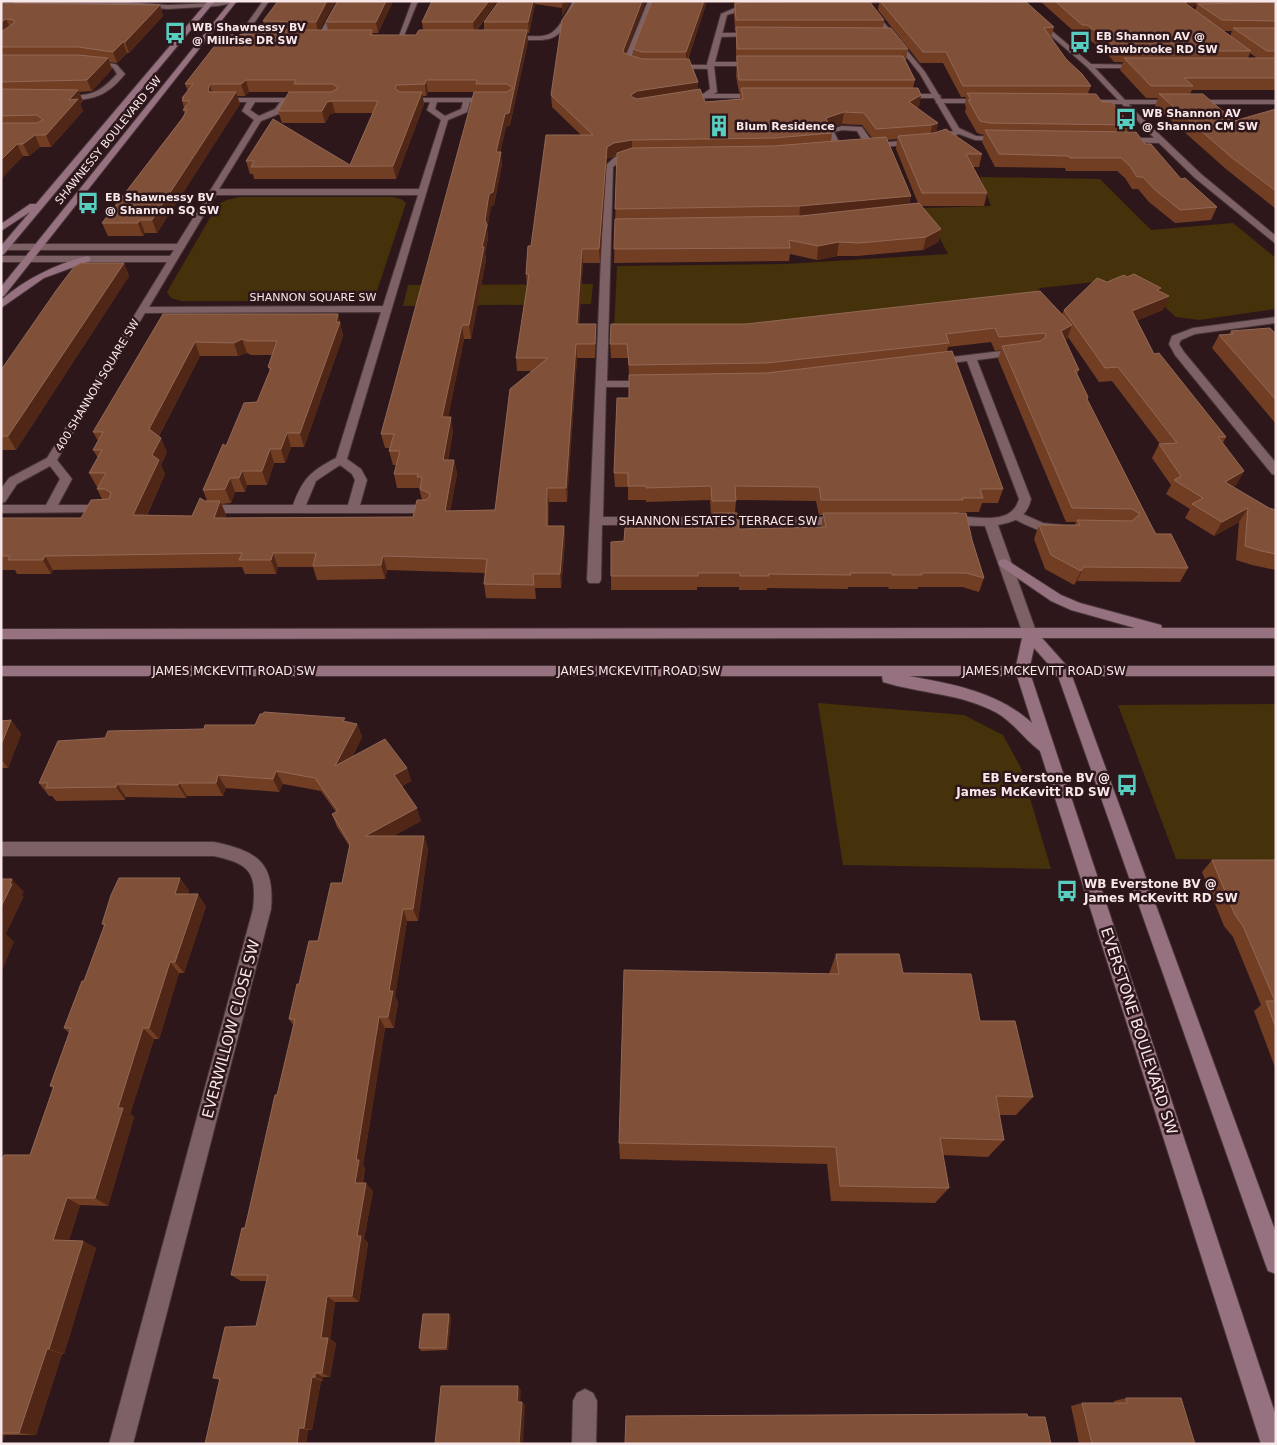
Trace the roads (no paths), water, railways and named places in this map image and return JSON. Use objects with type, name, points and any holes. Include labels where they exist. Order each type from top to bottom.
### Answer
[{"type":"main road","name":"SHAWNESSY BOULEVARD SW","points":[[1,294],[234,2]]},
{"type":"main road","name":"SHAWNESSY BOULEVARD SW","points":[[3,249],[210,4]]},
{"type":"main road","points":[[1,228],[22,215],[62,180]]},
{"type":"main road","points":[[1,305],[36,277],[62,266],[87,259]]},
{"type":"main road","points":[[1005,563],[1056,598],[1076,607],[1176,634]]},
{"type":"main road","points":[[1,634],[1276,633]]},
{"type":"main road","points":[[1030,634],[1063,671],[1276,1263]]},
{"type":"main road","name":"EVERSTONE BOULEVARD SW","points":[[1030,634],[1022,671],[1273,1444]]},
{"type":"main road","name":"JAMES MCKEVITT ROAD SW","points":[[1,671],[1276,671]]},
{"type":"main road","points":[[854,671],[926,686],[994,705],[1023,724],[1047,749]]},
{"type":"street","points":[[1,3],[103,3],[125,1]]},
{"type":"street","points":[[219,1],[234,2]]},
{"type":"street","points":[[266,1],[244,32],[249,36],[273,37]]},
{"type":"street","points":[[320,38],[341,1]]},
{"type":"street","points":[[400,38],[415,1]]},
{"type":"street","points":[[497,38],[536,38],[555,34],[560,30],[576,1]]},
{"type":"street","points":[[651,1],[627,60],[632,65],[652,67]]},
{"type":"street","points":[[1018,1],[1037,21],[1089,66],[1161,141],[1276,241]]},
{"type":"street","points":[[103,3],[126,6],[234,2]]},
{"type":"street","points":[[882,7],[866,8],[916,64],[938,99],[952,127],[958,132],[976,138],[1015,139]]},
{"type":"street","points":[[705,96],[714,90],[710,65],[723,15],[726,12],[737,9],[761,9]]},
{"type":"street","points":[[718,35],[766,35]]},
{"type":"street","points":[[882,35],[892,35]]},
{"type":"street","points":[[310,38],[330,38]]},
{"type":"street","points":[[390,38],[409,38]]},
{"type":"street","points":[[55,97],[85,98],[102,94],[121,74],[115,66],[82,62]]},
{"type":"street","points":[[662,67],[759,64]]},
{"type":"street","points":[[907,64],[916,64]]},
{"type":"street","points":[[1089,66],[1146,66]]},
{"type":"street","points":[[671,102],[705,96],[772,96]]},
{"type":"street","points":[[889,96],[997,101]]},
{"type":"street","points":[[216,100],[310,100]]},
{"type":"street","points":[[252,100],[246,111],[258,119]]},
{"type":"street","points":[[142,310],[258,119],[278,111],[285,100]]},
{"type":"street","points":[[403,100],[500,100]]},
{"type":"street","points":[[434,100],[431,110],[445,119],[464,110],[467,100]]},
{"type":"street","points":[[1084,102],[1276,102]]},
{"type":"street","name":"SHANNON SQUARE SW","points":[[142,310],[387,309],[445,119]]},
{"type":"street","points":[[838,148],[830,131],[842,128],[859,129],[867,146],[889,149],[932,140],[958,132]]},
{"type":"street","points":[[1112,140],[1161,141]]},
{"type":"street","points":[[594,580],[602,384],[612,227],[609,166],[618,159],[641,156]]},
{"type":"street","points":[[214,192],[422,192]]},
{"type":"street","points":[[3,249],[38,247],[180,247]]},
{"type":"street","points":[[1,259],[173,259]]},
{"type":"street","points":[[298,509],[308,481],[316,473],[341,460],[387,309]]},
{"type":"street","name":"400 SHANNON SQUARE SW","points":[[1,499],[13,480],[51,460],[142,310]]},
{"type":"street","points":[[1276,320],[1193,331],[1176,338],[1174,344],[1179,353],[1276,470]]},
{"type":"street","points":[[924,364],[1026,352]]},
{"type":"street","points":[[931,521],[1001,521],[1022,511],[1025,499],[970,358]]},
{"type":"street","points":[[602,384],[660,384]]},
{"type":"street","name":"400 SHANNON SQUARE SW","points":[[50,509],[66,479],[51,460]]},
{"type":"street","points":[[341,460],[356,472],[361,480],[353,509]]},
{"type":"street","points":[[1,509],[111,509]]},
{"type":"street","points":[[211,509],[425,509]]},
{"type":"street","points":[[1016,515],[1041,527],[1068,528]]},
{"type":"street","name":"SHANNON ESTATES TERRACE SW","points":[[596,521],[852,521]]},
{"type":"street","points":[[990,521],[1030,634]]},
{"type":"street","name":"EVERWILLOW CLOSE SW","points":[[1,849],[214,848],[239,854],[254,863],[260,872],[265,891],[260,918],[121,1444]]},
{"type":"street","points":[[584,1444],[585,1401]]},
{"type":"place","name":"WB Shawnessy BV @ Millrise DR SW","points":[[175,33]]},
{"type":"place","name":"EB Shannon AV @ Shawbrooke RD SW","points":[[1080,42]]},
{"type":"place","name":"WB Shannon AV @ Shannon CM SW","points":[[1126,119]]},
{"type":"place","name":"Blum Residence","points":[[719,126]]},
{"type":"place","name":"EB Shawnessy BV @ Shannon SQ SW","points":[[88,203]]},
{"type":"place","name":"EB Everstone BV @ James McKevitt RD SW","points":[[1127,785]]},
{"type":"place","name":"WB Everstone BV @ James McKevitt RD SW","points":[[1067,891]]}]
